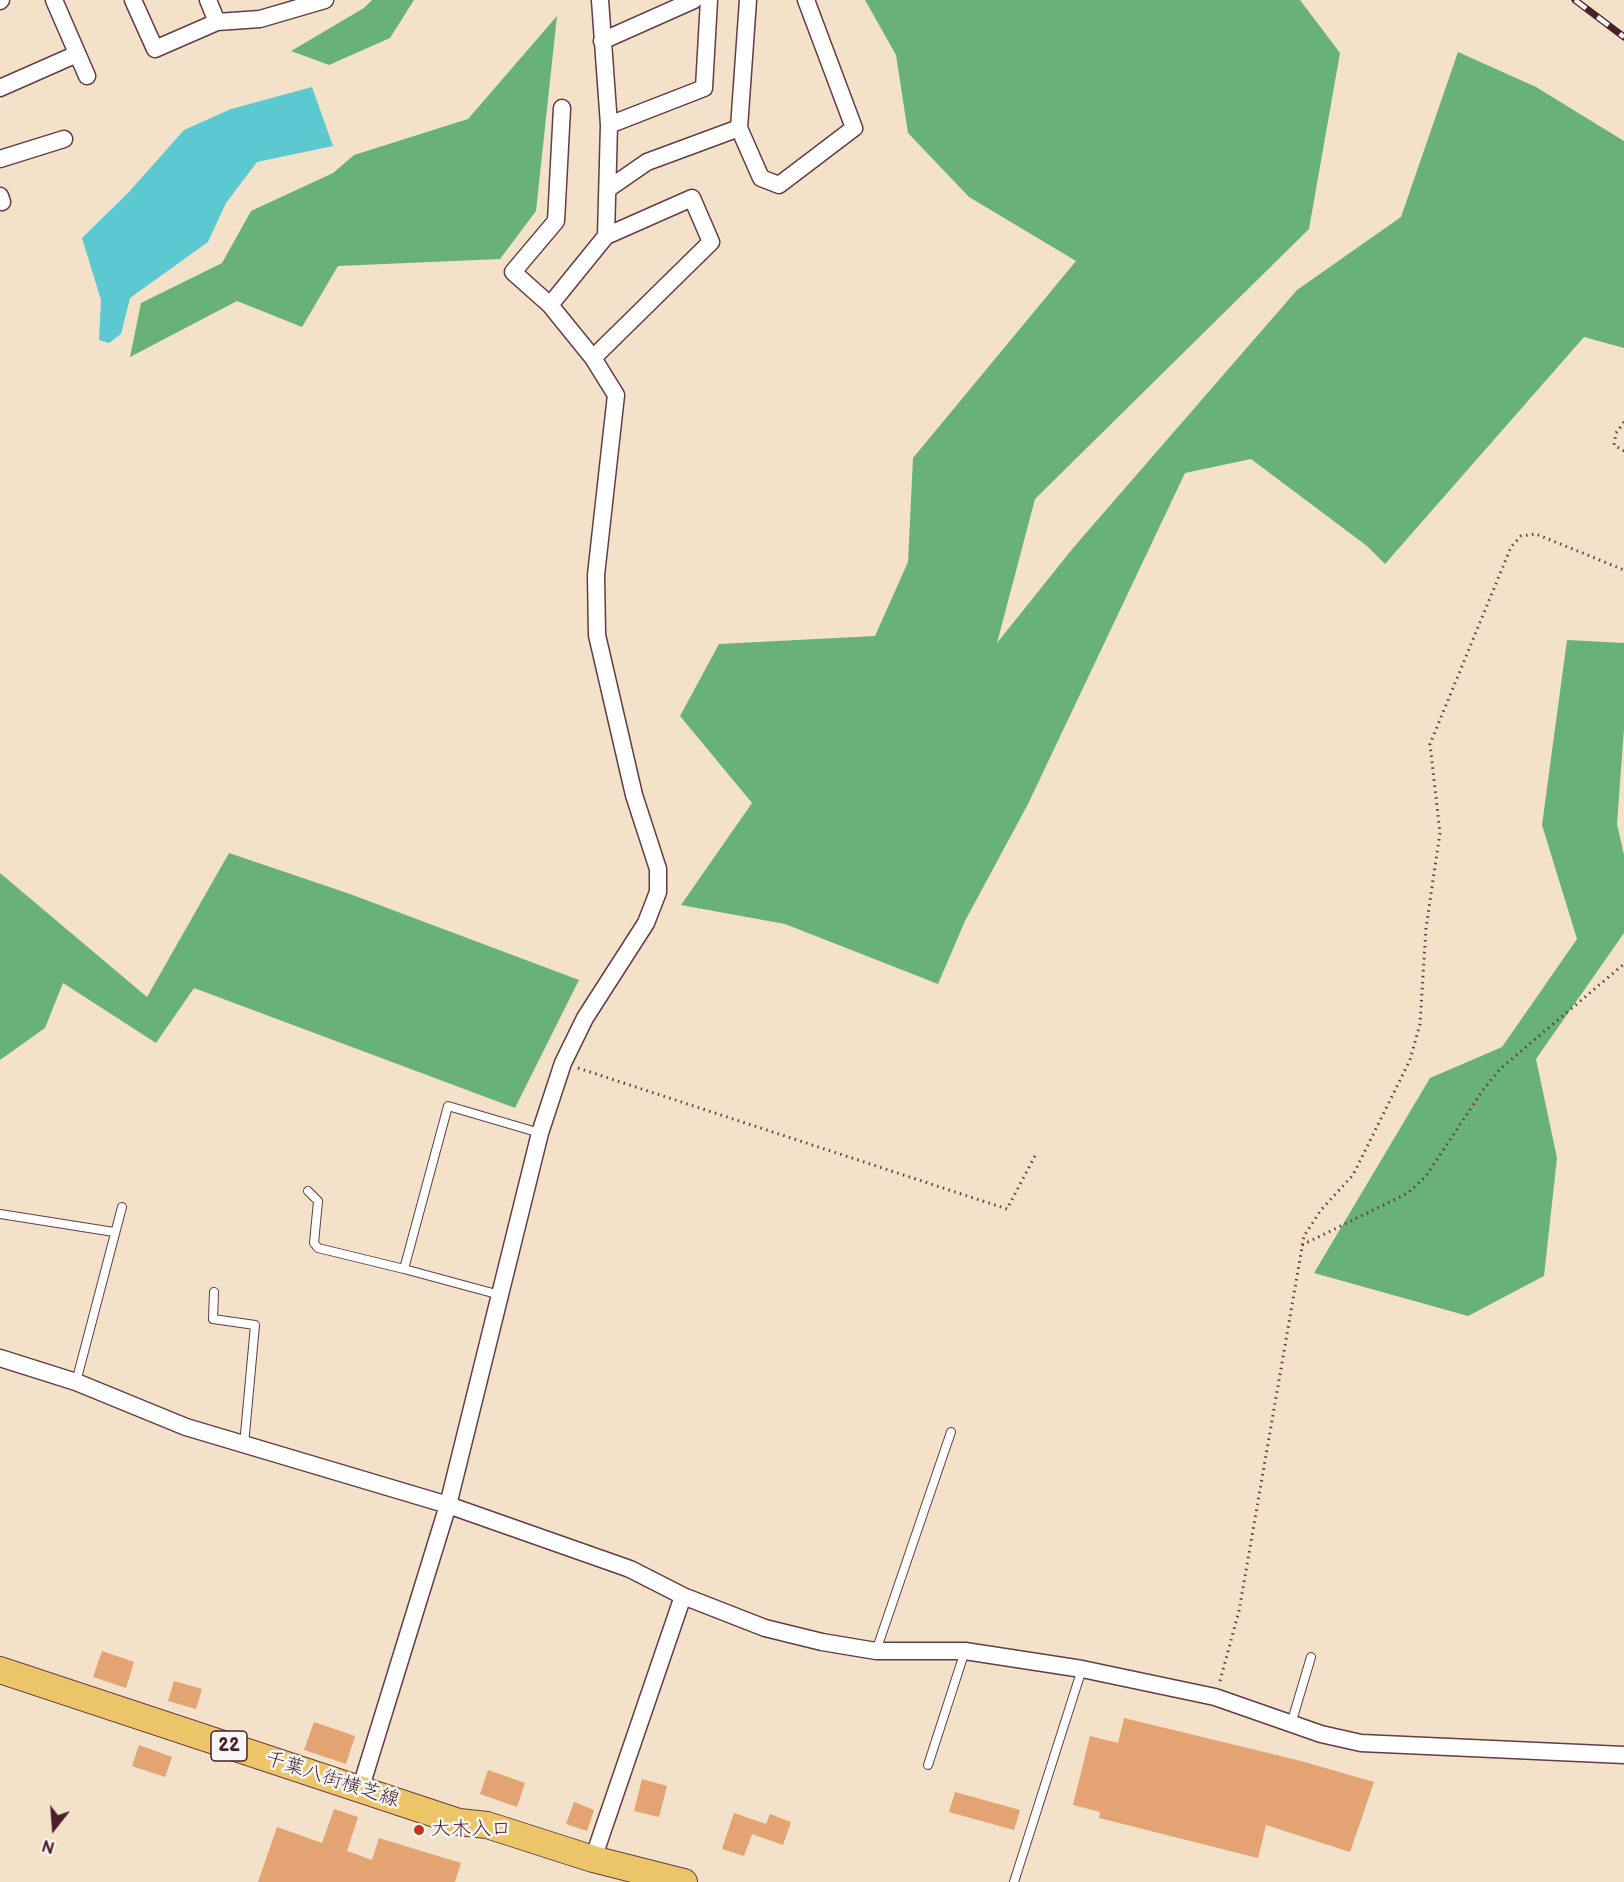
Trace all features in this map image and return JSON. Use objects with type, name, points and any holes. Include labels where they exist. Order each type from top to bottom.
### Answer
[{"type":"main road","name":"千葉八街横芝線","points":[[0,1670],[459,1822]]},
{"type":"main road","name":"22","points":[[459,1822],[487,1825],[592,1859],[684,1882]]},
{"type":"main road","name":"22","points":[[459,1822],[482,1838],[617,1882]]},
{"type":"street","points":[[54,0],[87,76]]},
{"type":"street","points":[[133,0],[155,49],[218,22],[260,19],[324,0]]},
{"type":"street","points":[[208,0],[218,22]]},
{"type":"street","points":[[600,0],[609,125],[606,236]]},
{"type":"street","points":[[602,41],[694,0]]},
{"type":"street","points":[[609,125],[705,88],[709,0]]},
{"type":"street","points":[[748,0],[739,128],[761,178],[779,185],[854,128],[806,0]]},
{"type":"street","points":[[0,88],[77,54]]},
{"type":"street","points":[[360,1790],[448,1505],[540,1133],[563,1063],[585,1018],[646,923],[658,892],[658,869],[634,795],[597,634],[596,575],[616,395],[593,357],[550,305],[513,272],[556,221],[562,108]]},
{"type":"street","points":[[608,189],[647,162],[739,128]]},
{"type":"street","points":[[0,159],[64,138]]},
{"type":"street","points":[[550,305],[606,236],[692,198],[711,242],[593,357]]},
{"type":"street","points":[[0,1358],[76,1382],[186,1427],[448,1505],[630,1569],[683,1596],[765,1628],[822,1642],[876,1651],[965,1651],[1082,1669],[1215,1697],[1321,1734],[1361,1743],[1624,1755]]},
{"type":"street","points":[[592,1859],[683,1596]]},
{"type":"lane","points":[[404,1269],[448,1106],[540,1133]]},
{"type":"lane","points":[[308,1191],[318,1201],[314,1243],[318,1248],[500,1295]]},
{"type":"lane","points":[[76,1382],[122,1207]]},
{"type":"lane","points":[[0,1214],[114,1232]]},
{"type":"lane","points":[[214,1292],[213,1320],[255,1325],[244,1445]]},
{"type":"lane","points":[[876,1651],[951,1432]]},
{"type":"lane","points":[[928,1765],[965,1651]]},
{"type":"lane","points":[[1291,1724],[1311,1657]]},
{"type":"lane","points":[[1014,1882],[1082,1669]]},
{"type":"path","points":[[1624,422],[1616,433],[1614,445],[1624,451]]},
{"type":"path","points":[[1215,1697],[1239,1611],[1304,1236],[1321,1210],[1353,1175],[1410,1060],[1420,1024],[1426,928],[1440,833],[1430,744],[1511,547],[1521,536],[1536,534],[1624,570]]},
{"type":"path","points":[[1302,1245],[1408,1193],[1426,1176],[1483,1089],[1500,1069],[1624,964]]},
{"type":"path","points":[[563,1063],[1007,1209],[1036,1154]]},
{"type":"green space","points":[[372,0],[414,0],[390,38],[329,65],[291,51],[364,8]]},
{"type":"green space","points":[[865,0],[1300,0],[1340,53],[1309,229],[1035,499],[997,643],[1073,548],[1297,290],[1401,217],[1458,52],[1536,87],[1624,141],[1624,348],[1584,337],[1385,564],[1367,546],[1251,459],[1185,473],[1028,804],[965,921],[938,984],[785,924],[681,905],[752,803],[680,716],[719,644],[875,636],[908,562],[913,458],[1076,261],[969,197],[908,133],[896,55]]},
{"type":"green space","points":[[557,16],[536,211],[500,259],[338,266],[302,327],[237,301],[130,357],[141,303],[222,263],[251,211],[333,173],[354,155],[468,119]]},
{"type":"green space","points":[[1567,640],[1624,643],[1624,729],[1617,824],[1624,855],[1624,933],[1536,1059],[1557,1158],[1544,1276],[1468,1316],[1314,1273],[1430,1078],[1502,1047],[1577,939],[1542,825]]},
{"type":"green space","points":[[229,853],[350,894],[579,980],[515,1108],[194,988],[156,1043],[63,983],[45,1028],[0,1060],[0,873],[147,997]]},
{"type":"water","points":[[312,87],[333,146],[257,162],[226,203],[208,242],[130,298],[121,334],[109,343],[99,340],[101,300],[82,238],[128,193],[184,130],[231,109]]},
{"type":"building","points":[[102,1651],[134,1662],[126,1688],[93,1677]]},
{"type":"building","points":[[174,1681],[202,1689],[196,1709],[168,1701]]},
{"type":"building","points":[[1124,1718],[1301,1761],[1374,1782],[1350,1852],[1266,1825],[1258,1858],[1099,1818],[1100,1812],[1073,1805],[1090,1736],[1118,1743]]},
{"type":"building","points":[[314,1722],[355,1736],[346,1764],[304,1750]]},
{"type":"building","points":[[139,1745],[172,1757],[165,1777],[132,1766]]},
{"type":"building","points":[[488,1770],[525,1783],[517,1807],[480,1794]]},
{"type":"building","points":[[642,1779],[667,1786],[659,1817],[634,1811]]},
{"type":"building","points":[[955,1792],[1020,1810],[1014,1830],[949,1812]]},
{"type":"building","points":[[574,1802],[594,1810],[587,1831],[566,1824]]},
{"type":"building","points":[[334,1809],[358,1817],[347,1851],[372,1860],[379,1838],[461,1863],[455,1882],[258,1882],[277,1827],[322,1843]]},
{"type":"building","points":[[734,1813],[766,1824],[770,1814],[791,1822],[783,1845],[752,1834],[744,1856],[722,1849]]},
{"type":"railway","points":[[1575,0],[1624,37]]},
{"type":"place","name":"大木入口","points":[[419,1830]]}]
